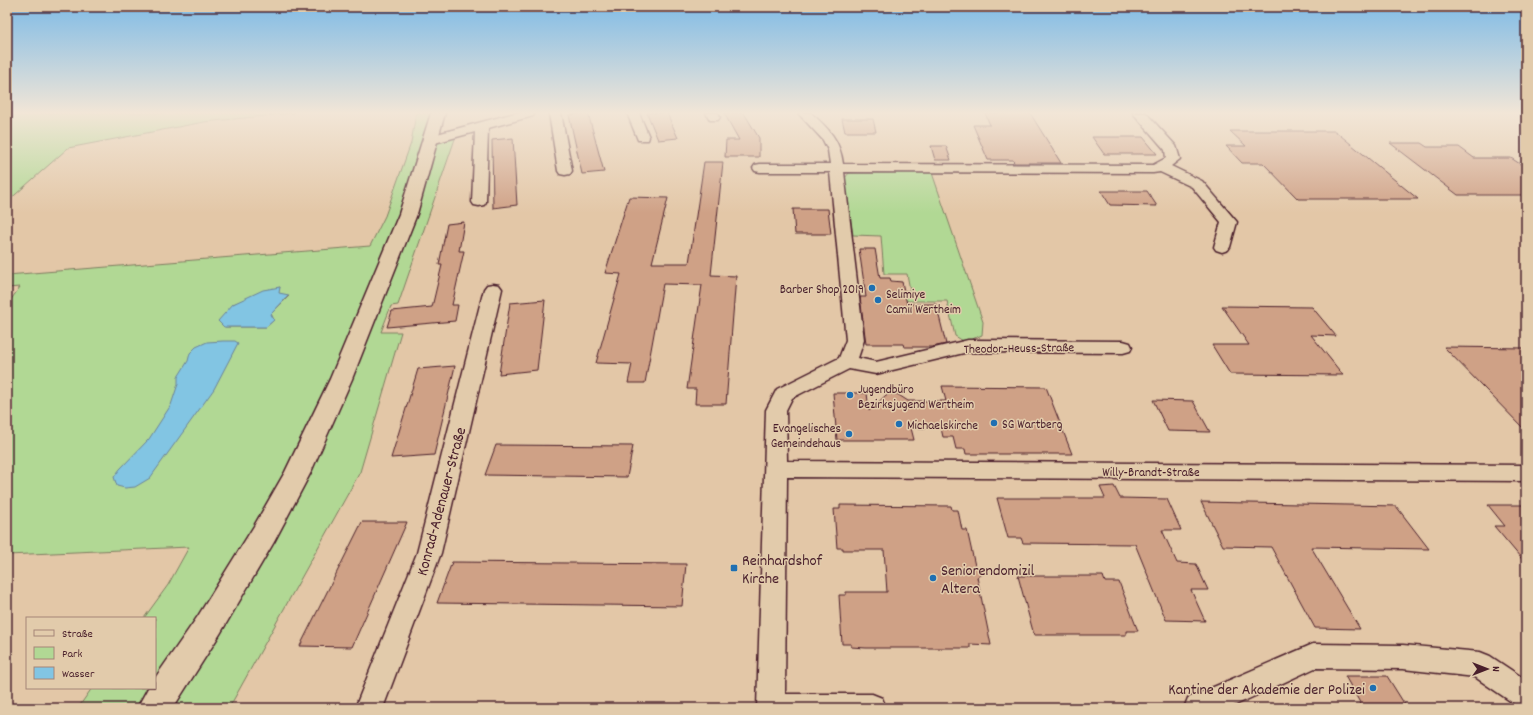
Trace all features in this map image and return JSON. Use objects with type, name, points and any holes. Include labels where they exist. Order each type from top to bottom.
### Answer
[{"type":"main road","points":[[154,708],[209,625],[264,534],[298,472],[340,379],[408,214],[429,146]]},
{"type":"street","points":[[479,202],[481,146]]},
{"type":"street","points":[[561,146],[565,171]]},
{"type":"street","points":[[834,146],[855,340],[847,362],[784,394],[776,410],[771,707],[872,708]]},
{"type":"street","points":[[760,168],[1153,169],[1161,167],[1173,159],[1171,149],[1169,146]]},
{"type":"street","points":[[1161,167],[1197,184],[1229,222],[1222,247]]},
{"type":"street","name":"Konrad-Adenauer-Straße","points":[[369,708],[429,553],[493,289]]},
{"type":"street","name":"Theodor-Heuss-Straße","points":[[847,362],[876,368],[968,346],[1123,347]]},
{"type":"street","name":"Willy-Brandt-Straße","points":[[776,469],[1526,473]]},
{"type":"street","points":[[1198,708],[1313,656],[1403,657],[1480,665],[1526,696]]},
{"type":"green space","points":[[7,146],[77,146],[68,148],[7,202]]},
{"type":"green space","points":[[410,146],[452,146],[398,305],[391,306],[381,332],[401,332],[360,472],[229,708],[78,708],[91,689],[156,689],[156,617],[145,617],[168,585],[189,547],[7,555],[7,305],[20,287],[7,288],[7,275],[370,246],[385,216]],"holes":[[[280,287],[278,293],[289,296],[271,314],[274,320],[266,327],[225,327],[233,304]]]},
{"type":"green space","points":[[931,170],[983,322],[982,335],[965,342],[955,336],[947,301],[900,301],[898,292],[910,290],[907,274],[884,274],[881,236],[853,235],[845,178],[849,173],[860,171]]},
{"type":"water","points":[[280,287],[279,293],[289,295],[271,314],[274,320],[266,327],[224,327],[218,321],[233,304],[263,290]]},
{"type":"water","points":[[235,341],[238,343],[214,389],[150,478],[135,487],[125,488],[117,486],[114,477],[149,439],[171,405],[178,384],[178,377],[188,361],[190,353],[196,347],[207,342]]},
{"type":"building","points":[[492,146],[513,146],[517,205],[493,208]]},
{"type":"building","points":[[576,146],[597,146],[604,172],[582,174]]},
{"type":"building","points":[[726,146],[759,146],[759,157],[725,157]]},
{"type":"building","points":[[931,146],[946,146],[951,160],[935,160]]},
{"type":"building","points":[[982,146],[1051,146],[1061,163],[1014,163],[1013,160],[988,160]]},
{"type":"building","points":[[1099,146],[1151,146],[1157,154],[1104,154]]},
{"type":"building","points":[[1226,146],[1354,146],[1418,199],[1298,199],[1263,163],[1242,163]]},
{"type":"building","points":[[1394,146],[1459,147],[1474,158],[1511,158],[1526,168],[1526,195],[1458,195]]},
{"type":"building","points":[[704,162],[723,162],[711,275],[736,276],[726,404],[695,404],[696,389],[687,389],[702,285],[663,284],[645,383],[628,383],[632,364],[596,363],[621,274],[605,273],[629,197],[668,198],[652,263],[689,263]]},
{"type":"building","points":[[1101,191],[1147,191],[1157,206],[1110,205]]},
{"type":"building","points":[[793,209],[828,209],[831,234],[795,234]]},
{"type":"building","points":[[464,222],[459,251],[464,251],[452,305],[458,305],[455,321],[387,327],[392,311],[432,307],[442,265],[439,265],[447,224]]},
{"type":"building","name":"Selimiye Camii Wertheim","points":[[859,249],[875,249],[880,278],[890,278],[891,281],[902,282],[907,304],[936,304],[946,344],[932,347],[904,347],[903,344],[866,344],[860,297],[866,297]]},
{"type":"building","points":[[545,300],[537,370],[499,374],[510,303]]},
{"type":"building","points":[[1222,306],[1312,307],[1336,336],[1311,335],[1343,375],[1230,374],[1212,345],[1249,345]]},
{"type":"building","points":[[1444,347],[1526,348],[1526,431]]},
{"type":"building","points":[[455,366],[434,455],[391,458],[418,369]]},
{"type":"building","name":"SG Wartberg","points":[[942,386],[1046,387],[1072,454],[966,454],[965,449],[956,449],[953,437],[943,437],[941,428],[911,428],[914,440],[837,440],[833,393],[867,393],[869,411],[886,395],[890,394],[897,394],[908,401],[946,401]]},
{"type":"building","points":[[1153,400],[1193,401],[1210,432],[1168,431]]},
{"type":"building","points":[[496,445],[633,446],[627,477],[485,475]]},
{"type":"building","points":[[1114,486],[1120,498],[1167,499],[1181,530],[1162,530],[1177,563],[1196,564],[1208,590],[1191,590],[1205,621],[1166,620],[1135,544],[1023,543],[1021,538],[1008,538],[997,498],[1105,498],[1100,487]]},
{"type":"building","points":[[1201,502],[1396,506],[1429,549],[1311,547],[1360,629],[1315,628],[1271,547],[1223,546]]},
{"type":"building","name":"Seniorendomizil Altera","points":[[840,505],[951,506],[952,510],[958,510],[962,530],[967,530],[975,566],[985,572],[977,577],[991,645],[970,644],[970,648],[866,648],[851,647],[851,644],[842,644],[839,595],[846,595],[846,592],[887,592],[884,550],[843,550],[843,548],[837,548],[834,509],[840,509]]},
{"type":"building","points":[[1488,505],[1526,505],[1526,564],[1494,526],[1505,526]]},
{"type":"building","points":[[362,522],[407,522],[352,647],[300,646]]},
{"type":"building","points":[[452,562],[686,564],[682,606],[437,603]]},
{"type":"building","points":[[1018,576],[1103,576],[1105,582],[1119,582],[1138,631],[1126,631],[1126,635],[1034,635]]},
{"type":"building","name":"Kantine der Akademie der Polizei","points":[[1345,676],[1387,676],[1407,708],[1363,708]]},
{"type":"place","name":"Barber Shop 2019","points":[[872,288]]},
{"type":"place","name":"Selimiye Camii Wertheim","points":[[878,300]]},
{"type":"place","name":"Jugendbüro Bezirksjugend Wertheim","points":[[850,395]]},
{"type":"place","name":"SG Wartberg","points":[[994,423]]},
{"type":"place","name":"Michaelskirche","points":[[899,424]]},
{"type":"place","name":"Evangelisches Gemeindehaus","points":[[849,434]]},
{"type":"place","name":"Reinhardshof Kirche","points":[[734,568]]},
{"type":"place","name":"Seniorendomizil Altera","points":[[933,578]]},
{"type":"place","name":"Kantine der Akademie der Polizei","points":[[1373,688]]}]
